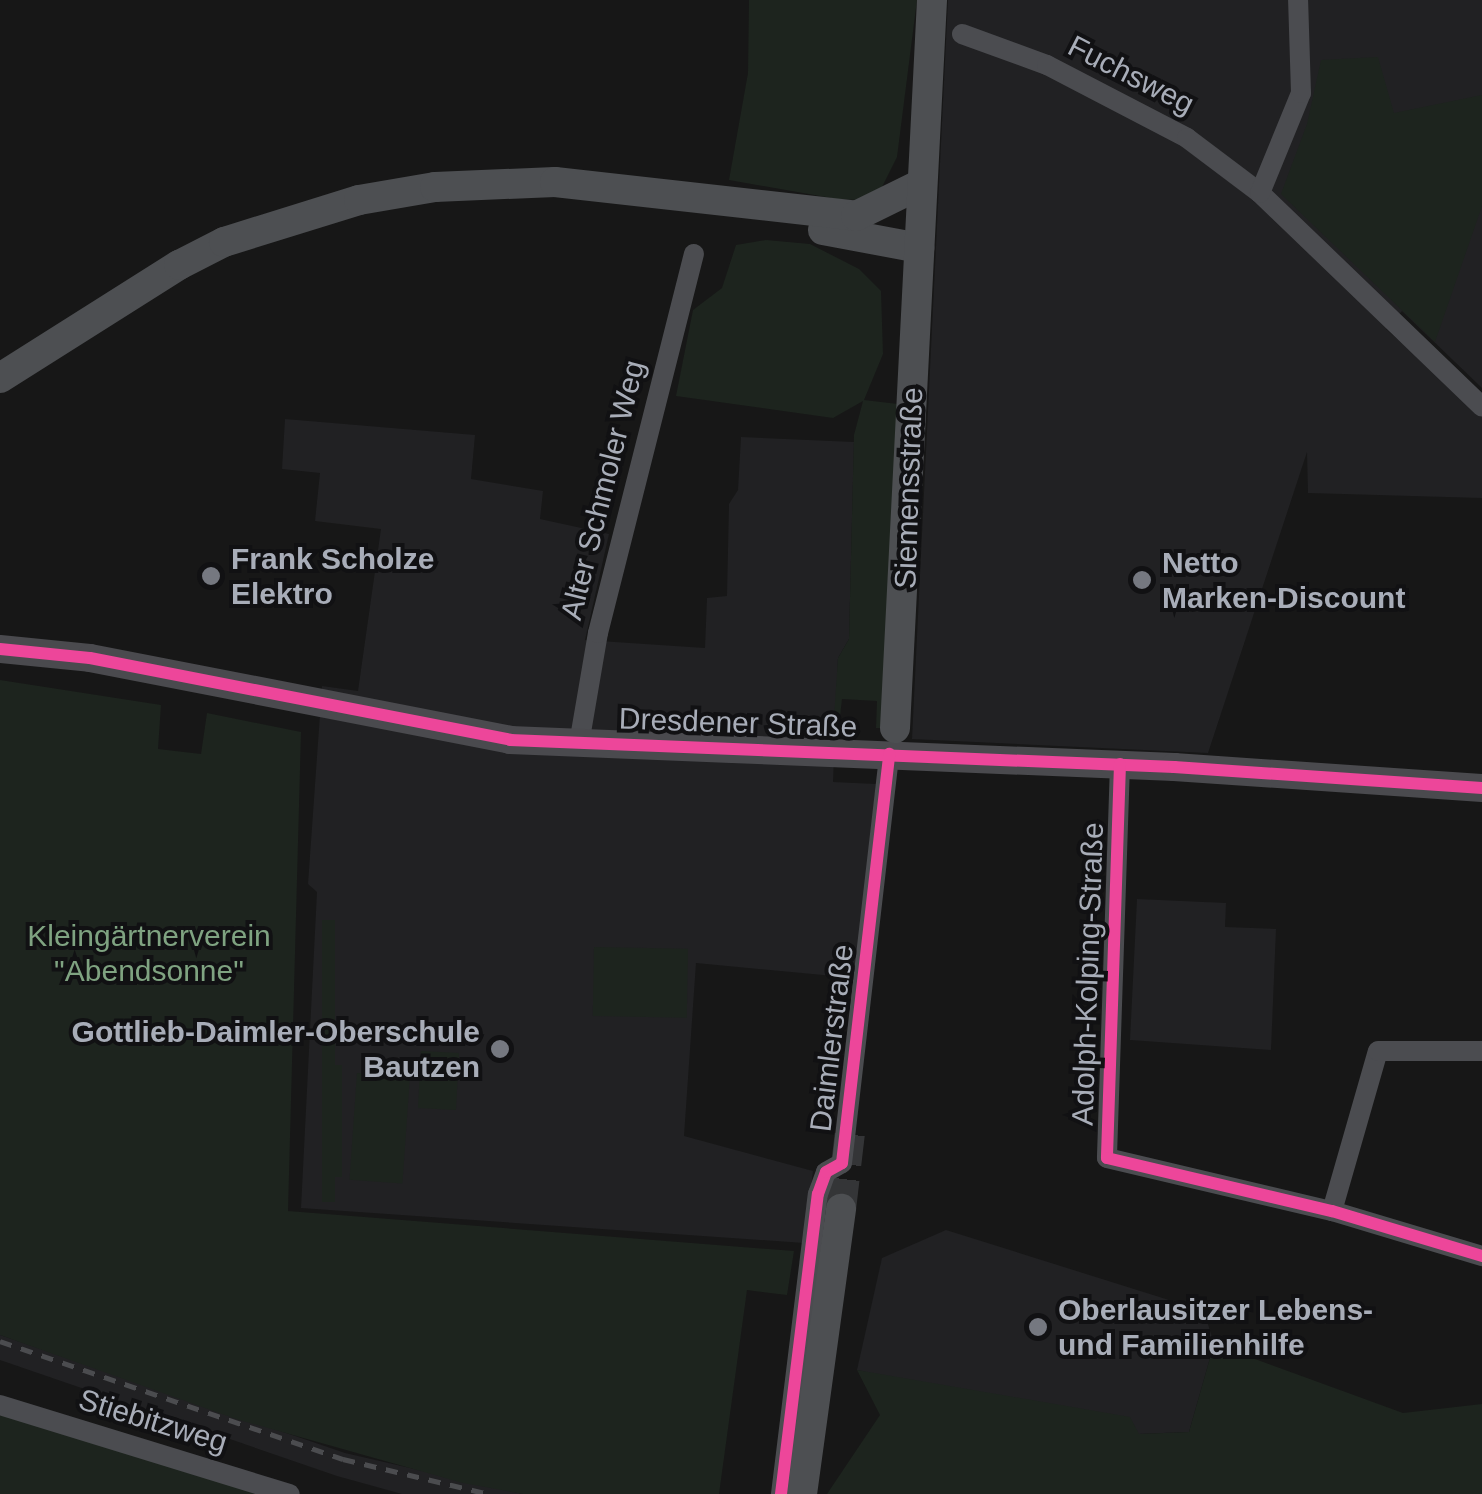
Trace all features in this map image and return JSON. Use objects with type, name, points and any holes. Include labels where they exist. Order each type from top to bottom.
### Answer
[{"type":"main road","name":"Siemensstraße","points":[[892,741],[932,0]]},
{"type":"main road","points":[[0,378],[178,265],[313,212],[396,192],[500,182],[634,190],[856,216],[919,235]]},
{"type":"main road","points":[[856,216],[921,184]]},
{"type":"main road","points":[[634,190],[708,210],[919,235]]},
{"type":"main road","name":"Dresdener Straße","points":[[0,649],[90,658],[448,732],[579,744],[892,741],[1120,764],[1482,788]]},
{"type":"main road","points":[[802,1494],[841,1209]]},
{"type":"street","points":[[1260,192],[1286,140],[1302,83],[1298,0]]},
{"type":"street","name":"Fuchsweg","points":[[962,34],[1122,100],[1188,138],[1260,192],[1482,407]]},
{"type":"street","name":"Alter Schmoler Weg","points":[[579,744],[598,633],[694,254]]},
{"type":"street","name":"Daimlerstraße","points":[[781,1494],[818,1194],[826,1172],[842,1163],[892,741]]},
{"type":"street","name":"Adolph-Kolping-Straße","points":[[1120,764],[1108,1158],[1332,1211],[1482,1256]]},
{"type":"street","points":[[1332,1211],[1378,1051],[1482,1051]]},
{"type":"street","name":"Stiebitzweg","points":[[0,1404],[290,1494]]},
{"type":"shaded area","points":[[948,0],[1482,0],[1482,388],[1402,311],[1386,329],[1482,415],[1482,498],[1308,493],[1307,452],[1208,753],[912,739]]},
{"type":"shaded area","points":[[285,419],[475,435],[471,479],[543,491],[540,519],[609,534],[585,640],[705,648],[707,598],[727,596],[729,504],[738,490],[741,437],[854,442],[849,639],[838,658],[833,782],[876,784],[855,978],[696,963],[684,1136],[813,1171],[804,1243],[301,1208],[317,892],[308,884],[322,686],[358,691],[381,529],[315,521],[320,473],[282,469]]},
{"type":"shaded area","points":[[1137,899],[1226,903],[1225,927],[1276,929],[1271,1050],[1130,1040]]},
{"type":"shaded area","name":"Oberlausitzer Lebens- und Familienhilfe","points":[[946,1230],[1204,1311],[1214,1344],[1189,1432],[1138,1434],[857,1370],[882,1258]]},
{"type":"shaded area","points":[[0,1335],[345,1453],[523,1494],[402,1494],[337,1476],[0,1360]]},
{"type":"green space","points":[[749,0],[917,0],[897,157],[881,189],[860,200],[837,199],[729,180],[748,73]]},
{"type":"green space","points":[[1378,57],[1394,113],[1482,95],[1482,206],[1435,342],[1281,194],[1307,124],[1321,60]]},
{"type":"green space","points":[[766,240],[810,244],[859,269],[881,291],[883,354],[864,400],[898,404],[882,728],[876,728],[877,701],[842,699],[839,726],[848,728],[847,737],[833,732],[838,658],[849,639],[854,435],[863,401],[833,418],[676,396],[693,310],[722,288],[736,245]]},
{"type":"green space","name":"Kleingärtnerverein \"Abendsonne\"","points":[[0,680],[161,705],[158,749],[201,754],[207,713],[301,732],[288,1211],[794,1251],[787,1295],[747,1290],[719,1494],[523,1494],[463,1483],[236,1419],[0,1335]]},
{"type":"green space","points":[[322,920],[335,920],[335,1202],[322,1202]]},
{"type":"green space","points":[[594,947],[688,949],[687,1018],[593,1016]]},
{"type":"green space","points":[[421,1051],[459,1053],[456,1110],[418,1108]]},
{"type":"green space","points":[[332,1065],[342,1065],[342,1177],[332,1177]]},
{"type":"green space","points":[[357,1073],[410,1077],[402,1183],[350,1180]]},
{"type":"green space","points":[[1214,1344],[1403,1413],[1482,1404],[1482,1494],[827,1494],[880,1415],[857,1370],[1130,1417],[1139,1434],[1189,1432]]},
{"type":"green space","points":[[0,1408],[279,1494],[0,1494]]},
{"type":"tunnel","points":[[841,1209],[850,1132]]},
{"type":"railway","points":[[0,1341],[343,1459],[489,1494]]},
{"type":"cycle path","points":[[0,649],[90,658],[510,740],[1174,767],[1482,788]]},
{"type":"cycle path","points":[[781,1494],[818,1194],[826,1172],[842,1163],[889,754]]},
{"type":"cycle path","points":[[1120,764],[1107,1158],[1332,1211],[1482,1256]]},
{"type":"place","name":"Frank Scholze Elektro","points":[[211,576]]},
{"type":"place","name":"Netto Marken-Discount","points":[[1142,580]]},
{"type":"place","name":"Gottlieb-Daimler-Oberschule Bautzen","points":[[500,1049]]},
{"type":"place","name":"Oberlausitzer Lebens- und Familienhilfe","points":[[1038,1327]]}]
